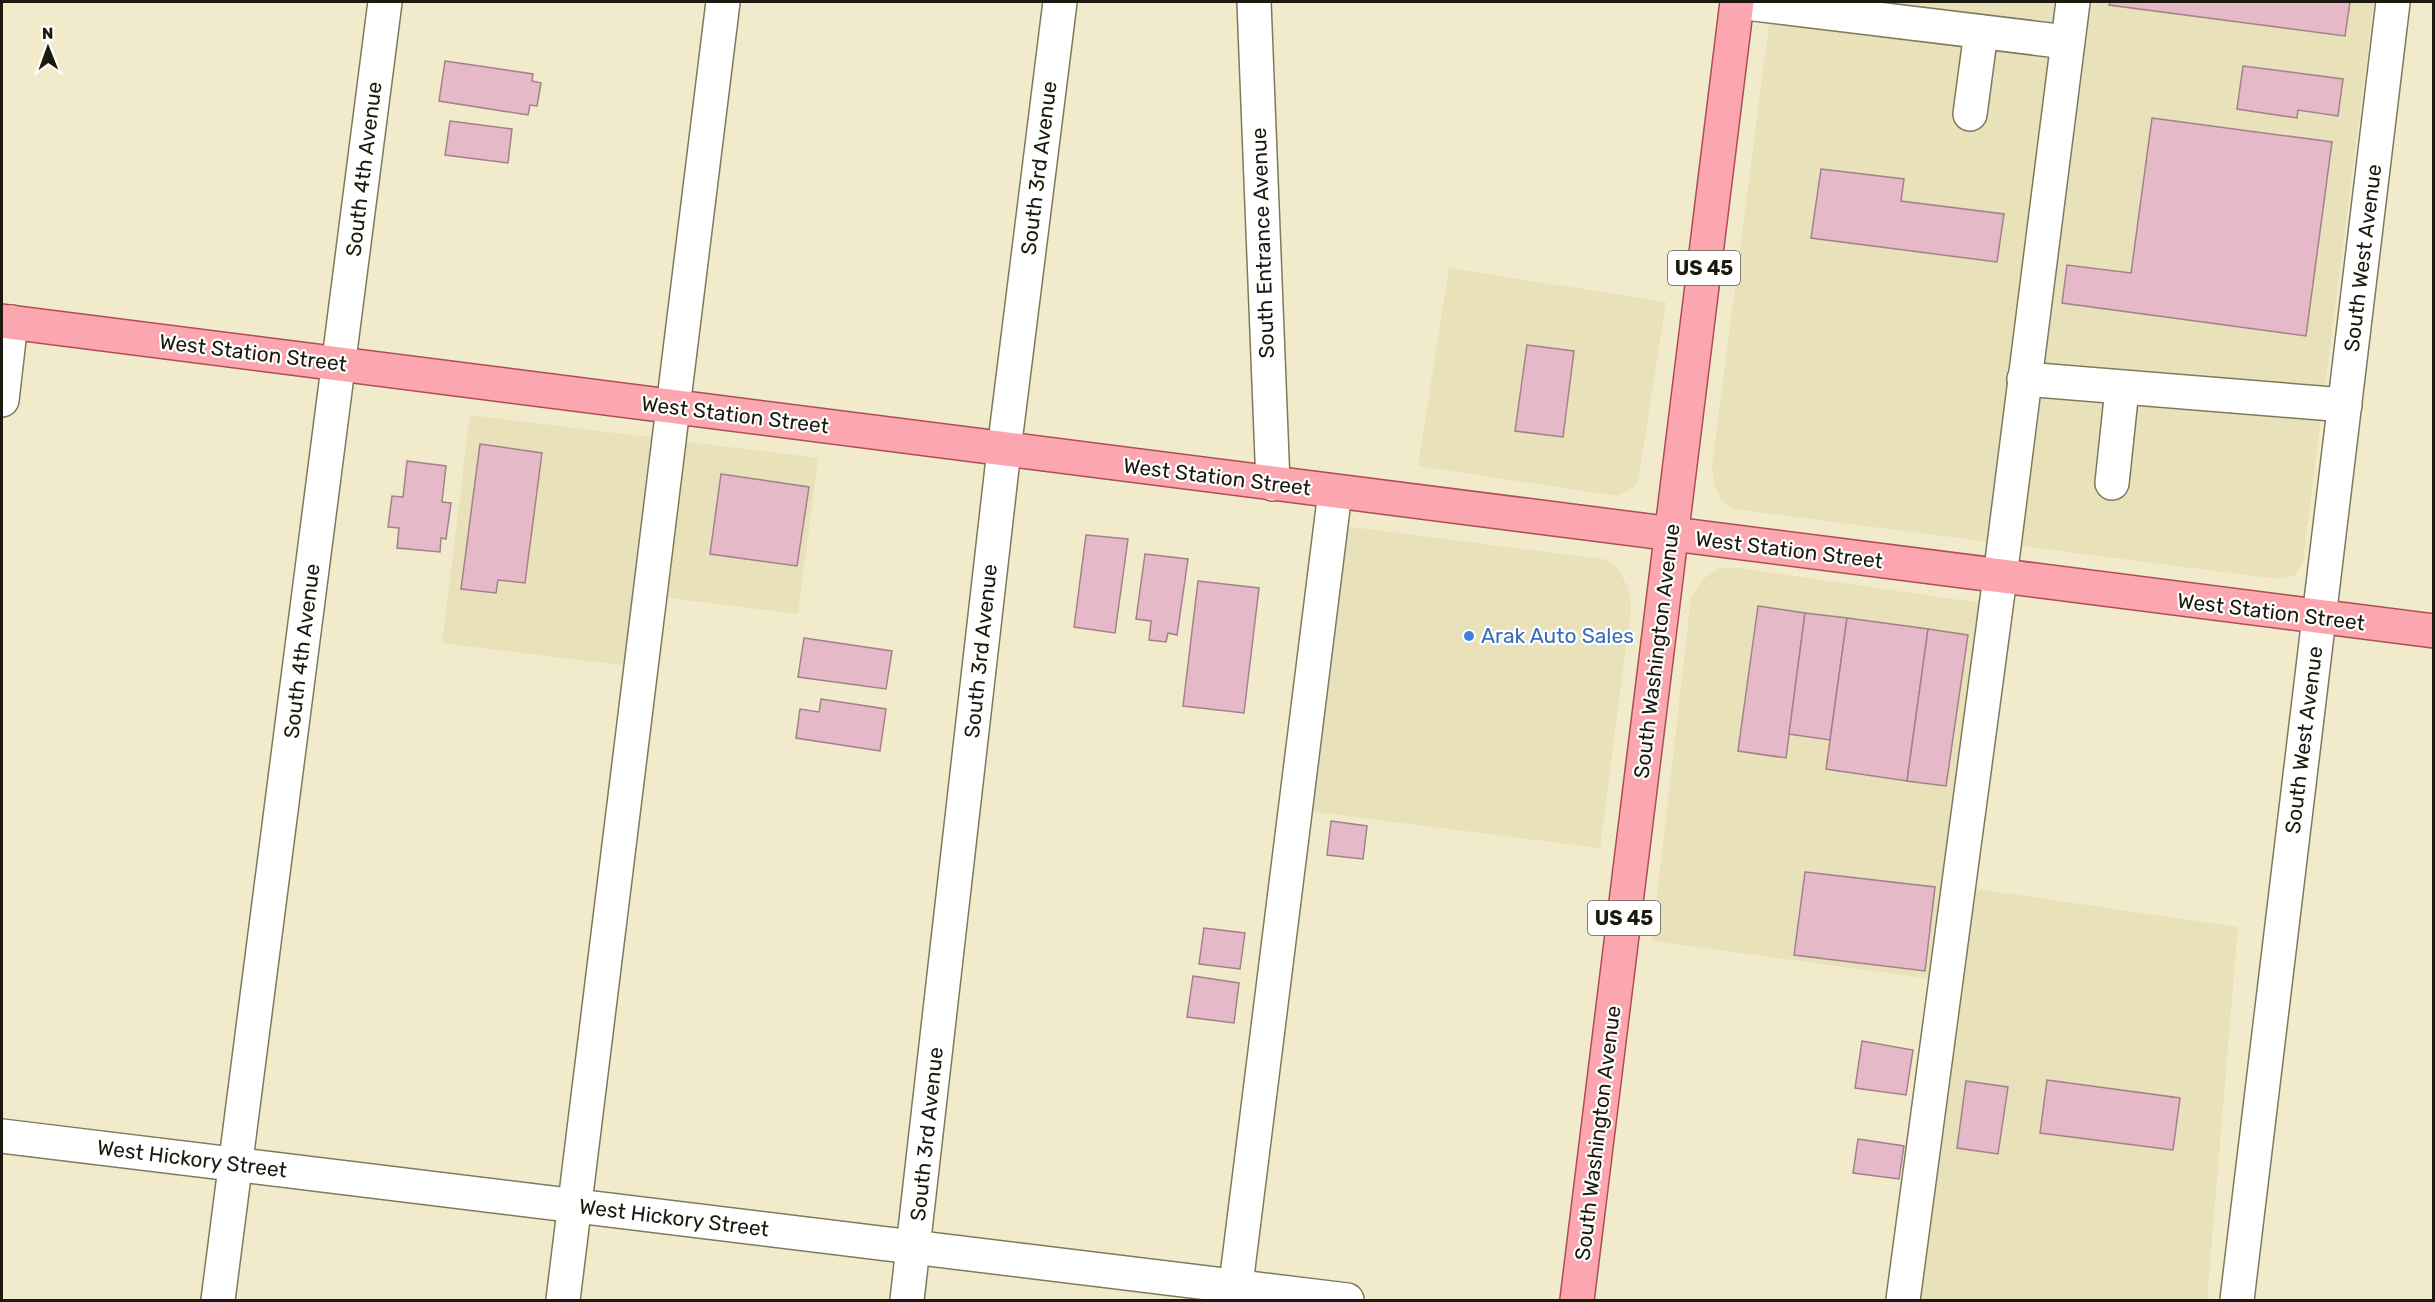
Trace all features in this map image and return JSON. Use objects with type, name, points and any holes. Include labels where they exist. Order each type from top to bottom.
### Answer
[{"type":"main road","name":"South Washington Avenue","points":[[1577,1300],[1737,2]]},
{"type":"main road","name":"West Station Street","points":[[6,322],[2433,632]]},
{"type":"street","name":"South 4th Avenue","points":[[218,1300],[386,2]]},
{"type":"street","points":[[563,1300],[723,2]]},
{"type":"street","name":"South 3rd Avenue","points":[[907,1300],[915,1247],[1004,450],[1060,2]]},
{"type":"street","name":"South Entrance Avenue","points":[[1254,2],[1273,484]]},
{"type":"street","points":[[1737,2],[2067,42]]},
{"type":"street","points":[[1903,1300],[2000,577],[2073,2]]},
{"type":"street","name":"South West Avenue","points":[[2237,1300],[2393,2]]},
{"type":"street","points":[[1970,114],[1981,32]]},
{"type":"street","points":[[2,400],[6,322]]},
{"type":"street","points":[[2024,379],[2122,389],[2345,405]]},
{"type":"street","points":[[2112,483],[2122,389]]},
{"type":"street","points":[[1235,1294],[1335,492]]},
{"type":"street","name":"West Hickory Street","points":[[2,1136],[915,1247],[1235,1294],[1347,1300]]},
{"type":"shaded area","points":[[1772,2],[2374,2],[2303,561],[2295,575],[2278,579],[1733,509],[1721,500],[1715,486],[1712,465]]},
{"type":"shaded area","points":[[1449,268],[1666,302],[1638,482],[1630,490],[1618,496],[1418,466]]},
{"type":"shaded area","points":[[470,415],[818,458],[798,614],[637,594],[628,666],[442,643]]},
{"type":"shaded area","points":[[1320,523],[1603,559],[1618,568],[1628,588],[1631,608],[1600,848],[1284,808]]},
{"type":"shaded area","points":[[1720,568],[1739,568],[1981,603],[1949,885],[2238,927],[2207,1300],[1892,1300],[1932,979],[1652,941],[1691,598],[1703,579]]},
{"type":"building","points":[[2110,2],[2350,2],[2345,36],[2109,5]]},
{"type":"building","points":[[445,61],[533,74],[532,81],[541,83],[537,106],[530,105],[528,115],[439,101]]},
{"type":"building","points":[[2243,66],[2343,79],[2338,116],[2298,110],[2297,118],[2237,109]]},
{"type":"building","points":[[2152,118],[2332,142],[2306,336],[2062,303],[2067,265],[2131,273]]},
{"type":"building","points":[[450,121],[512,129],[508,163],[445,155]]},
{"type":"building","points":[[1821,169],[1904,179],[1901,201],[2004,214],[1997,262],[1811,238]]},
{"type":"building","points":[[1527,345],[1574,351],[1563,437],[1515,431]]},
{"type":"building","points":[[480,444],[542,453],[525,583],[498,580],[496,593],[461,589]]},
{"type":"building","points":[[407,461],[446,466],[442,502],[451,503],[446,539],[441,538],[440,552],[397,548],[399,528],[388,527],[392,496],[403,497]]},
{"type":"building","points":[[721,474],[809,487],[797,566],[710,554]]},
{"type":"building","points":[[1086,535],[1128,539],[1115,633],[1074,627]]},
{"type":"building","points":[[1145,554],[1188,559],[1177,635],[1168,633],[1166,642],[1149,640],[1151,621],[1136,619]]},
{"type":"building","points":[[1198,581],[1259,588],[1244,713],[1183,706]]},
{"type":"building","points":[[1758,606],[1805,613],[1786,758],[1738,751]]},
{"type":"building","points":[[1805,613],[1847,618],[1830,740],[1789,734]]},
{"type":"building","points":[[1847,618],[1928,629],[1907,781],[1826,769]]},
{"type":"building","points":[[1928,629],[1968,635],[1946,786],[1907,781]]},
{"type":"building","points":[[804,638],[892,651],[886,689],[798,677]]},
{"type":"building","points":[[821,699],[886,709],[880,751],[796,738],[800,709],[819,712]]},
{"type":"building","points":[[1331,821],[1367,826],[1363,859],[1327,855]]},
{"type":"building","points":[[1805,872],[1935,887],[1925,971],[1794,955]]},
{"type":"building","points":[[1204,928],[1245,933],[1240,969],[1199,964]]},
{"type":"building","points":[[1193,976],[1239,983],[1234,1023],[1187,1017]]},
{"type":"building","points":[[1862,1041],[1913,1050],[1906,1095],[1855,1088]]},
{"type":"building","points":[[2047,1080],[2180,1098],[2173,1150],[2040,1133]]},
{"type":"building","points":[[1966,1081],[2008,1087],[1998,1154],[1957,1148]]},
{"type":"building","points":[[1858,1139],[1904,1146],[1899,1179],[1853,1173]]},
{"type":"place","name":"Arak Auto Sales","points":[[1469,636]]}]
